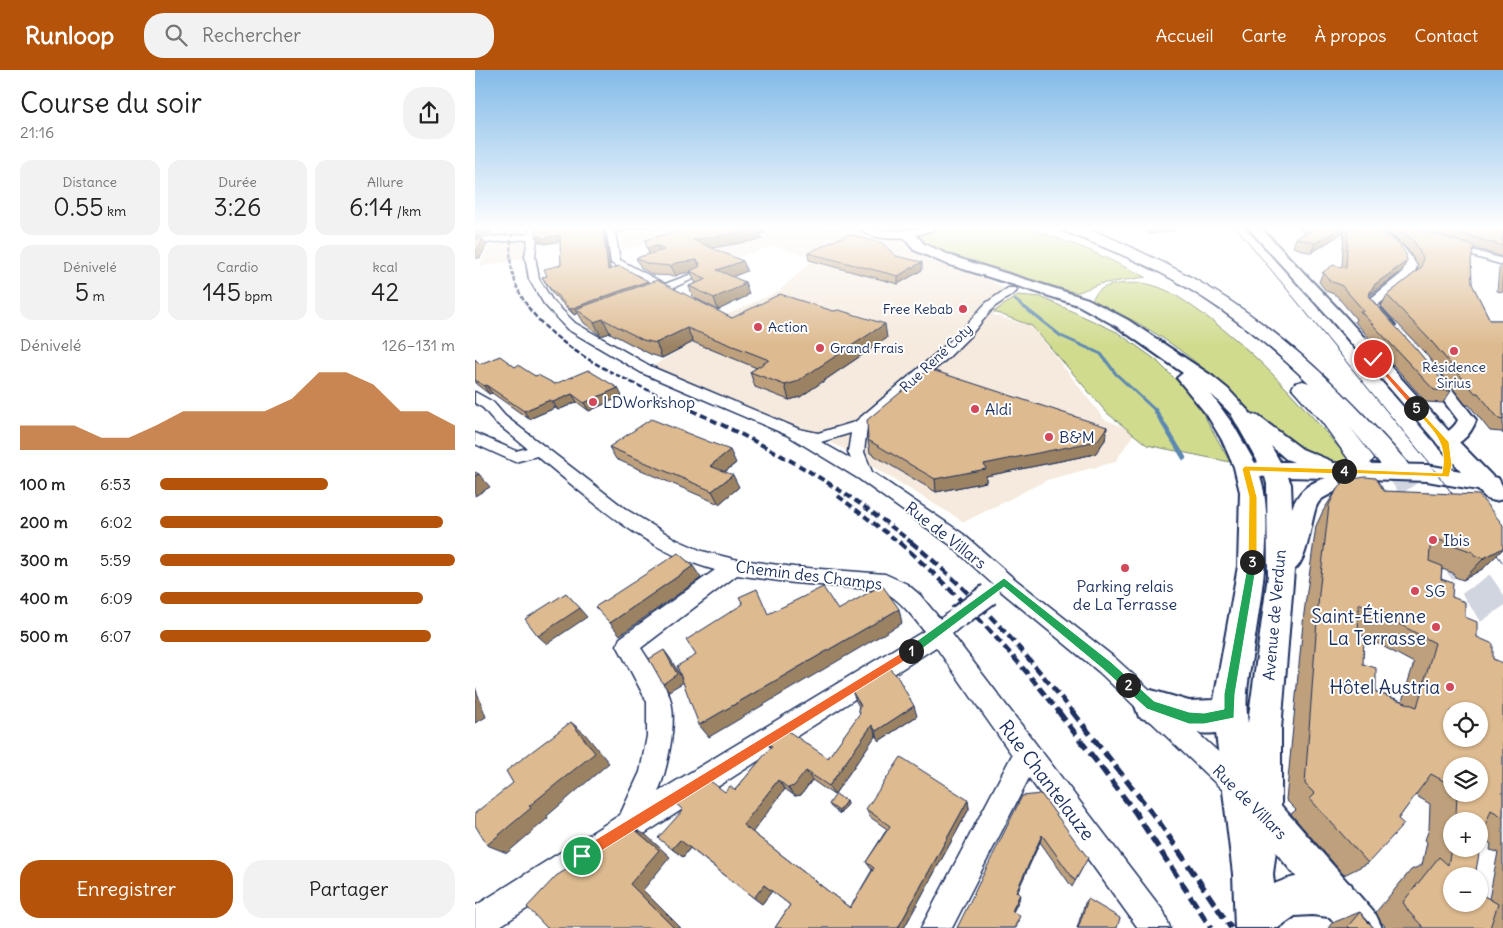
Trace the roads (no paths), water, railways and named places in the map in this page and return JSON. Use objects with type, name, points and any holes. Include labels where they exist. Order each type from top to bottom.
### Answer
[{"type":"highway","points":[[1141,267],[1202,302],[1242,331],[1288,373],[1329,417],[1361,458]]},
{"type":"highway","points":[[1162,267],[1216,297],[1257,325],[1299,359],[1324,383],[1396,466]]},
{"type":"main road","points":[[967,267],[1009,284]]},
{"type":"main road","points":[[1290,267],[1446,442],[1466,462],[1499,489]]},
{"type":"main road","name":"Avenue de Verdun","points":[[1009,284],[1046,289],[1083,302],[1105,313],[1157,346],[1205,380],[1239,411],[1277,477],[1281,575],[1264,729],[1253,801],[1253,874],[1256,924]]},
{"type":"main road","name":"Avenue de Verdun","points":[[1157,346],[1197,390],[1225,428],[1248,475],[1253,497],[1253,560],[1230,694],[1230,714],[1253,801]]},
{"type":"main road","points":[[1239,411],[1294,454],[1335,478],[1446,476],[1499,489]]},
{"type":"main road","points":[[1446,442],[1448,465],[1446,476]]},
{"type":"main road","points":[[1248,475],[1435,483],[1499,489]]},
{"type":"main road","points":[[1281,575],[1292,552],[1301,515],[1309,498],[1315,491],[1335,478]]},
{"type":"main road","points":[[1151,706],[1189,718],[1204,719],[1230,714]]},
{"type":"main road","points":[[1256,924],[1277,902],[1294,894],[1311,893],[1337,898]]},
{"type":"street","name":"Rue de Villars","points":[[532,267],[534,279],[548,302],[573,320],[571,326],[647,370],[792,432],[865,474],[956,538],[997,588],[1107,665],[1253,801],[1363,928]]},
{"type":"street","points":[[626,267],[681,297]]},
{"type":"street","points":[[1399,336],[1372,306],[1375,300],[1407,276],[1411,267]]},
{"type":"street","points":[[647,295],[697,275]]},
{"type":"street","name":"Rue René Coty","points":[[792,432],[819,438],[860,425],[943,355],[965,334],[1009,284]]},
{"type":"street","points":[[1423,364],[1467,420],[1463,430],[1446,442]]},
{"type":"street","name":"Chemin des Champs","points":[[475,396],[488,405],[500,420],[621,515],[640,528],[698,558],[734,567],[794,575],[885,582],[900,590],[913,601],[937,633]]},
{"type":"street","points":[[860,425],[856,452],[865,474]]},
{"type":"street","points":[[475,438],[515,457],[540,450]]},
{"type":"street","points":[[821,449],[842,448],[857,442]]},
{"type":"street","points":[[630,825],[653,773],[659,736],[659,700],[628,645],[734,567]]},
{"type":"street","points":[[485,923],[630,825],[922,645],[997,588]]},
{"type":"street","name":"Rue Chantelauze","points":[[937,633],[1153,922],[1155,928]]},
{"type":"street","points":[[936,928],[1027,754]]},
{"type":"waterway","points":[[1015,300],[1025,308]]},
{"type":"waterway","points":[[1024,307],[1061,336],[1101,354],[1116,374],[1155,410]]},
{"type":"waterway","points":[[1155,410],[1184,458]]},
{"type":"tunnel","points":[[1396,466],[1448,543]]},
{"type":"tunnel","points":[[1447,542],[1503,624]]},
{"type":"tram line","points":[[1269,267],[1425,458],[1461,505]]},
{"type":"tram line","points":[[1489,544],[1503,563]]},
{"type":"railway","points":[[512,267],[518,289],[529,308]]},
{"type":"railway","points":[[528,307],[544,325],[583,356],[627,380],[694,411]]},
{"type":"railway","points":[[691,410],[806,469],[860,504],[912,543]]},
{"type":"railway","points":[[838,496],[900,543]]},
{"type":"railway","points":[[899,542],[983,623],[1059,712]]},
{"type":"railway","points":[[911,542],[955,581],[997,623],[1073,712]]},
{"type":"railway","points":[[1058,711],[1135,812],[1211,928]]},
{"type":"railway","points":[[1072,711],[1159,822],[1231,928]]},
{"type":"place","name":"Free Kebab","points":[[963,309]]},
{"type":"place","name":"Action","points":[[758,327]]},
{"type":"place","name":"Grand Frais","points":[[820,348]]},
{"type":"place","name":"Résidence Sirius","points":[[1454,351]]},
{"type":"place","name":"LDWorkshop","points":[[593,402]]},
{"type":"place","name":"Aldi","points":[[975,409]]},
{"type":"place","name":"B&M","points":[[1049,437]]},
{"type":"place","name":"Ibis","points":[[1433,540]]},
{"type":"place","name":"Parking relais de La Terrasse","points":[[1125,568]]},
{"type":"place","name":"SG","points":[[1415,591]]},
{"type":"place","name":"Saint-Étienne La Terrasse","points":[[1436,627]]},
{"type":"place","name":"Hôtel Austria","points":[[1450,687]]}]
